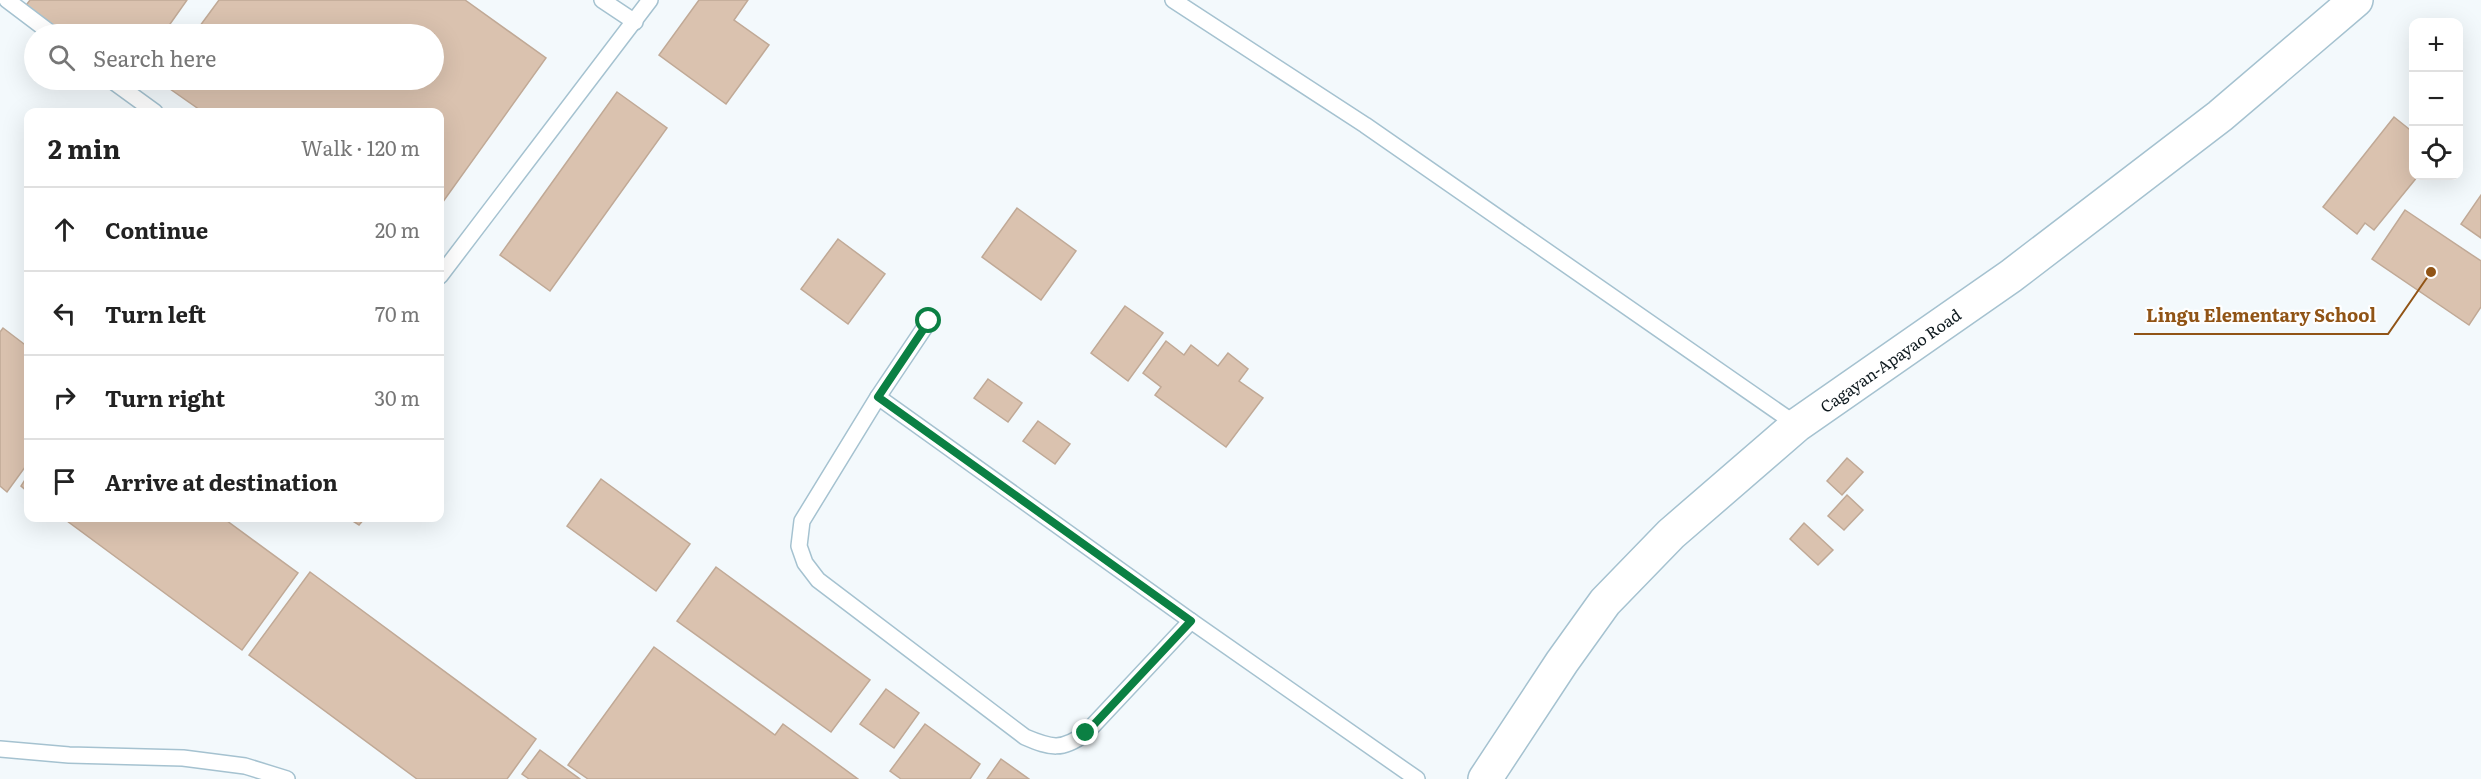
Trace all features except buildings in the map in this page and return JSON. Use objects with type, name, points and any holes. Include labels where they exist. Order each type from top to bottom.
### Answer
[{"type":"main road","name":"Cagayan-Apayao Road","points":[[1485,779],[1562,662],[1605,602],[1671,534],[1797,425],[2011,276],[2220,116],[2356,0]]},
{"type":"lane","points":[[7,0],[39,24]]},
{"type":"lane","points":[[602,0],[635,22]]},
{"type":"lane","points":[[444,271],[650,0]]},
{"type":"lane","points":[[1173,0],[1365,126],[1797,425]]},
{"type":"lane","points":[[124,90],[149,108]]},
{"type":"lane","points":[[929,321],[878,397],[802,521],[800,546],[805,563],[818,580],[1025,737],[1049,747],[1071,744],[1086,733],[1191,621]]},
{"type":"lane","points":[[878,397],[1417,779]]},
{"type":"lane","points":[[0,749],[183,758],[245,766],[287,779]]},
{"type":"place","name":"Lingu Elementary School","points":[[2431,272]]},
{"type":"route","points":[[929,321],[878,397],[1191,621],[1086,733]]}]
